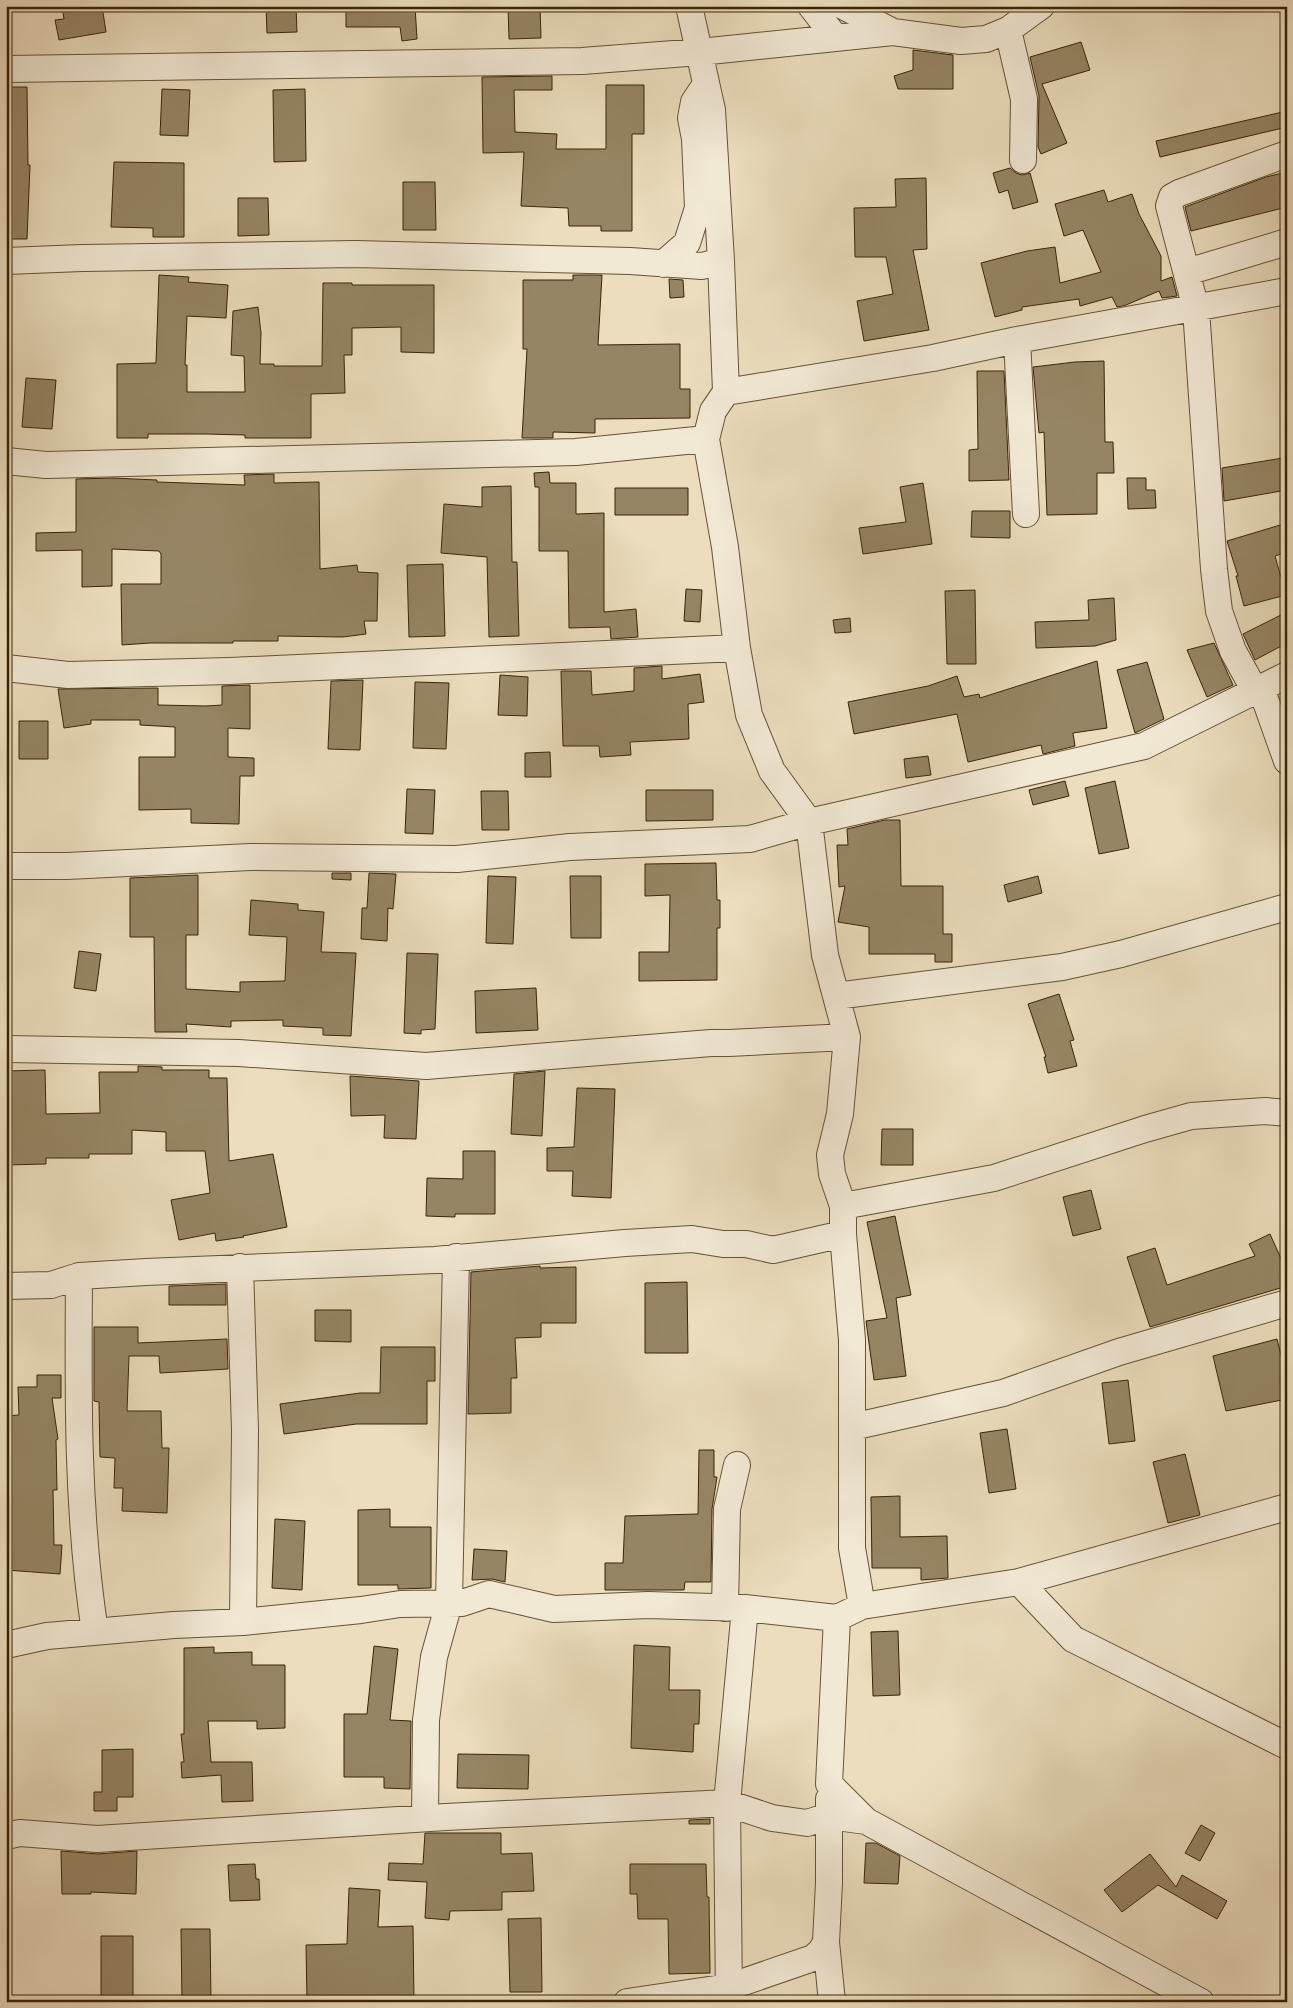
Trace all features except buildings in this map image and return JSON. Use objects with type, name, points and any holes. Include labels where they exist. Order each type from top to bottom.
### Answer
[{"type":"street","points":[[689,6],[712,110],[726,392],[712,411],[706,439],[725,547],[737,648],[749,715],[772,771],[809,822],[825,955],[847,1038],[840,1114],[830,1155],[832,1174],[843,1206],[843,1234],[852,1340],[852,1548],[862,1606]]},
{"type":"street","points":[[811,6],[835,37]]},
{"type":"street","points":[[843,6],[893,32]]},
{"type":"street","points":[[6,69],[582,61],[700,52],[893,32],[961,41],[986,39],[1008,30],[1041,6]]},
{"type":"street","points":[[1008,30],[1024,99],[1023,160]]},
{"type":"street","points":[[663,264],[687,243],[698,208],[695,139],[691,118],[694,102],[706,84]]},
{"type":"street","points":[[1287,154],[1179,193],[1172,197],[1169,206],[1196,309],[1214,569],[1219,611],[1233,651],[1258,690],[1287,761]]},
{"type":"street","points":[[1186,272],[1287,242]]},
{"type":"street","points":[[6,261],[356,254],[630,261],[702,266],[720,261]]},
{"type":"street","points":[[726,392],[933,358],[1017,340],[1287,291]]},
{"type":"street","points":[[1017,340],[1026,514]]},
{"type":"street","points":[[6,461],[46,465],[576,452],[706,439]]},
{"type":"street","points":[[6,668],[68,675],[230,671],[737,648]]},
{"type":"street","points":[[6,866],[67,866],[250,857],[458,859],[570,847],[750,839],[809,822],[1144,746],[1287,674]]},
{"type":"street","points":[[836,996],[1062,967],[1121,954],[1287,907]]},
{"type":"street","points":[[6,1049],[239,1053],[426,1066],[701,1043],[847,1038]]},
{"type":"street","points":[[843,1206],[994,1178],[1145,1129],[1192,1116],[1264,1111],[1287,1113]]},
{"type":"street","points":[[6,1286],[51,1285],[79,1276],[240,1267],[435,1260],[625,1242],[692,1239],[723,1244],[746,1244],[773,1250],[843,1234]]},
{"type":"street","points":[[424,1818],[426,1720],[434,1656],[449,1603],[456,1257]]},
{"type":"street","points":[[240,1267],[245,1430],[243,1622]]},
{"type":"street","points":[[79,1276],[78,1416],[88,1590],[95,1632]]},
{"type":"street","points":[[852,1427],[1003,1393],[1119,1352],[1287,1303]]},
{"type":"street","points":[[729,1994],[726,1803],[735,1608],[727,1510],[737,1465]]},
{"type":"street","points":[[6,1645],[47,1636],[174,1625],[243,1622],[361,1610],[400,1604],[462,1603],[489,1594],[554,1609],[648,1605],[735,1608],[837,1618],[862,1606],[1019,1582],[1287,1507]]},
{"type":"street","points":[[1019,1582],[1073,1639],[1287,1746]]},
{"type":"street","points":[[832,2002],[826,1942],[829,1883],[829,1784],[837,1618]]},
{"type":"street","points":[[829,1784],[866,1821],[1173,1996],[1201,2002]]},
{"type":"street","points":[[6,1836],[20,1833],[97,1839],[424,1818],[726,1803],[772,1818],[807,1823],[830,1816],[866,1821]]},
{"type":"street","points":[[627,2002],[729,1994],[813,1958],[826,1942]]}]
